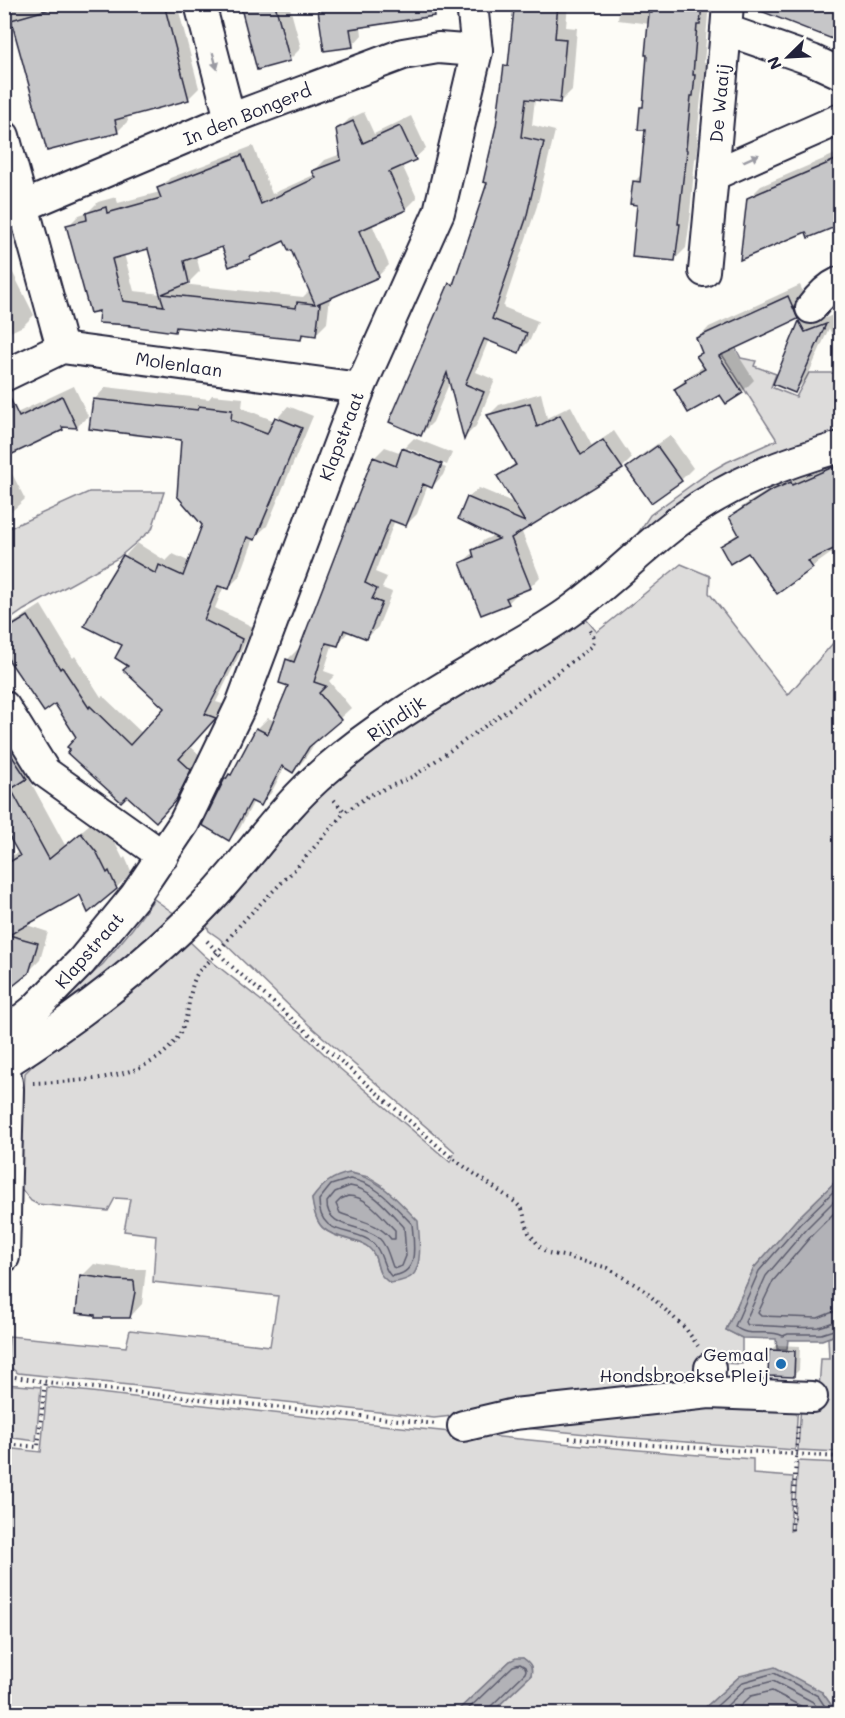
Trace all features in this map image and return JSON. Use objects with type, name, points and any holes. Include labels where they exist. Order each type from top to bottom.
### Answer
[{"type":"street","points":[[200,4],[230,119]]},
{"type":"street","name":"Klapstraat","points":[[4,1034],[34,1010],[81,962],[135,896],[184,823],[241,705],[360,388],[439,212],[477,51],[472,4]]},
{"type":"street","name":"De Waaij","points":[[704,270],[727,17],[840,73]]},
{"type":"street","name":"In den Bongerd","points":[[24,206],[230,119],[403,54],[438,48],[477,51]]},
{"type":"street","name":"De Waaij","points":[[713,175],[840,119]]},
{"type":"street","points":[[4,136],[62,348],[4,376]]},
{"type":"street","points":[[811,308],[821,294],[840,282]]},
{"type":"street","name":"Molenlaan","points":[[62,348],[360,388]]},
{"type":"street","name":"Rijndijk","points":[[6,1071],[153,954],[188,922],[298,795],[353,747],[419,702],[573,609],[663,533],[712,498],[739,483],[777,467],[840,447]]},
{"type":"street","points":[[4,706],[45,772],[163,856]]},
{"type":"street","points":[[4,1257],[6,1071]]},
{"type":"street","points":[[463,1426],[514,1414],[710,1380],[812,1398]]},
{"type":"path","points":[[6,1071],[81,1081],[108,1077],[156,1059],[175,1042],[183,1027],[190,1007],[192,986],[197,972],[297,867],[345,812],[368,796],[414,776],[508,710],[594,644],[594,636],[573,609]]},
{"type":"path","points":[[316,779],[345,812]]},
{"type":"path","points":[[188,922],[217,953],[452,1158],[515,1202],[522,1209],[529,1233],[540,1247],[548,1253],[608,1268],[644,1290],[686,1329],[710,1380]]},
{"type":"path","points":[[4,1372],[8,1376],[45,1381],[38,1447],[4,1444]]},
{"type":"path","points":[[792,1530],[797,1448]]},
{"type":"shaded area","points":[[735,347],[741,358],[756,361],[754,366],[776,374],[771,387],[796,397],[809,373],[840,373],[840,440],[629,547],[650,515],[708,473],[777,440],[721,353]]},
{"type":"shaded area","points":[[89,492],[164,492],[152,529],[118,558],[5,623],[5,530]]},
{"type":"shaded area","points":[[681,564],[710,576],[709,593],[788,695],[840,635],[840,1177],[796,1220],[754,1268],[726,1330],[742,1338],[742,1364],[695,1362],[694,1390],[434,1418],[18,1373],[7,1365],[9,1336],[126,1347],[130,1330],[270,1346],[278,1296],[153,1282],[156,1235],[124,1231],[130,1199],[115,1198],[108,1211],[37,1204],[31,1201],[19,1186],[25,1073],[151,970],[174,956],[187,939],[302,1033],[338,1067],[450,1162],[455,1152],[309,1025],[209,931],[205,921],[326,784],[373,745],[585,618],[597,632]],"holes":[[[350,1173],[369,1177],[382,1185],[390,1283],[380,1273],[371,1250],[322,1228],[316,1217],[312,1199],[328,1182],[338,1177]]]},
{"type":"shaded area","points":[[154,899],[182,919],[152,948],[35,1027],[103,964]]},
{"type":"shaded area","points":[[840,1333],[840,1452],[798,1450],[801,1404],[818,1404],[821,1359],[829,1359],[828,1338]]},
{"type":"shaded area","points":[[5,1384],[41,1387],[36,1441],[5,1437]]},
{"type":"shaded area","points":[[47,1387],[488,1436],[753,1459],[753,1474],[793,1477],[790,1531],[793,1530],[798,1461],[840,1463],[840,1713],[837,1713],[822,1692],[740,1676],[699,1713],[491,1713],[531,1675],[532,1669],[523,1658],[510,1661],[455,1713],[5,1714],[5,1448],[41,1452]]},
{"type":"shaded area","points":[[704,1401],[798,1404],[795,1450],[504,1426]]},
{"type":"water","points":[[350,1173],[380,1185],[418,1221],[420,1249],[418,1264],[413,1275],[408,1279],[390,1283],[381,1274],[375,1256],[368,1247],[328,1231],[319,1223],[312,1199],[328,1182]]},
{"type":"water","points":[[840,1177],[840,1333],[822,1340],[788,1340],[787,1349],[777,1349],[776,1339],[742,1338],[726,1330],[754,1268],[796,1220]]},
{"type":"water","points":[[523,1658],[529,1663],[532,1669],[531,1675],[491,1713],[455,1713],[510,1661]]},
{"type":"water","points":[[775,1667],[822,1692],[837,1713],[699,1713],[740,1676]]},
{"type":"building","points":[[67,4],[164,4],[189,100],[115,120],[118,133],[47,151],[11,20]]},
{"type":"building","points":[[240,4],[275,4],[290,61],[257,70]]},
{"type":"building","points":[[357,4],[433,4],[434,16],[350,29],[353,47],[324,51],[318,10]]},
{"type":"building","points":[[529,4],[558,4],[555,38],[566,39],[560,103],[526,99],[521,137],[544,142],[526,219],[492,319],[527,333],[519,353],[484,339],[465,384],[484,392],[464,440],[447,373],[421,436],[389,422],[449,283],[453,285],[487,183],[483,182],[496,126],[504,65],[508,66],[514,9],[528,10]]},
{"type":"building","points":[[652,4],[702,4],[700,25],[697,25],[693,75],[695,75],[675,261],[632,257],[637,205],[630,204],[633,181],[640,182],[645,130],[638,130],[640,107],[643,107],[647,55],[645,55]]},
{"type":"building","points":[[748,4],[840,4],[840,42],[748,6]]},
{"type":"building","points":[[353,121],[363,143],[400,126],[416,160],[389,172],[406,210],[359,231],[379,277],[317,304],[320,304],[316,336],[302,334],[301,340],[176,327],[175,332],[98,323],[99,311],[90,313],[66,225],[87,220],[86,213],[106,207],[107,213],[161,198],[157,188],[242,155],[261,204],[316,178],[312,171],[341,160],[336,129]],"holes":[[[284,241],[289,251],[291,250],[315,304],[297,302],[296,308],[162,294],[189,283],[184,261],[222,247],[229,267]],[[148,249],[160,294],[164,306],[123,301],[112,259]]]},
{"type":"building","points":[[840,158],[840,225],[808,238],[806,232],[740,260],[747,198]]},
{"type":"building","points":[[788,296],[798,319],[719,356],[743,393],[726,404],[720,395],[688,413],[674,389],[705,369],[696,356],[702,353],[696,338]]},
{"type":"building","points":[[799,321],[805,332],[826,324],[795,393],[773,384]]},
{"type":"building","points":[[7,392],[19,417],[62,396],[77,428],[62,427],[63,430],[4,458],[4,393]]},
{"type":"building","points":[[93,399],[198,410],[199,406],[232,410],[231,420],[267,434],[275,417],[302,428],[255,540],[247,537],[229,589],[218,586],[204,620],[242,639],[205,714],[216,718],[179,759],[191,770],[176,800],[156,822],[127,796],[121,802],[67,753],[70,749],[67,747],[76,737],[55,704],[44,712],[4,653],[4,631],[28,616],[60,669],[62,667],[89,708],[90,706],[130,745],[164,708],[123,670],[128,666],[115,658],[122,645],[84,626],[100,593],[123,555],[156,574],[159,565],[183,576],[202,525],[177,496],[181,440],[89,429]]},
{"type":"building","points":[[530,403],[537,427],[560,415],[581,455],[603,440],[623,469],[511,538],[531,588],[506,598],[509,604],[481,615],[460,563],[474,557],[472,550],[499,539],[458,519],[467,497],[525,522],[497,476],[516,465],[487,415]]},
{"type":"building","points":[[657,446],[682,481],[651,503],[626,468]]},
{"type":"building","points":[[402,448],[442,464],[432,488],[423,484],[406,526],[390,520],[365,583],[377,589],[372,599],[382,603],[367,639],[344,630],[338,646],[326,643],[314,682],[326,686],[319,693],[341,720],[309,747],[293,773],[282,766],[261,806],[251,801],[229,841],[202,825],[225,778],[231,775],[256,728],[268,734],[288,686],[279,683],[286,659],[294,662],[373,457],[396,466]]},
{"type":"building","points":[[833,467],[840,485],[840,546],[808,561],[813,568],[777,594],[748,553],[730,564],[720,546],[739,535],[729,517],[770,491],[791,482],[792,485]]},
{"type":"building","points":[[4,744],[27,779],[11,789],[49,859],[81,833],[97,853],[107,873],[109,871],[117,889],[88,913],[80,895],[9,935],[38,943],[29,973],[4,993],[4,865],[20,856],[4,828]]},
{"type":"building","points":[[80,1275],[134,1281],[135,1292],[130,1318],[95,1318],[95,1315],[76,1313]]},
{"type":"building","name":"Gemaal Hondsbroekse Pleij","points":[[769,1350],[795,1351],[794,1377],[768,1376]]},
{"type":"place","name":"Gemaal Hondsbroekse Pleij","points":[[781,1364]]}]
